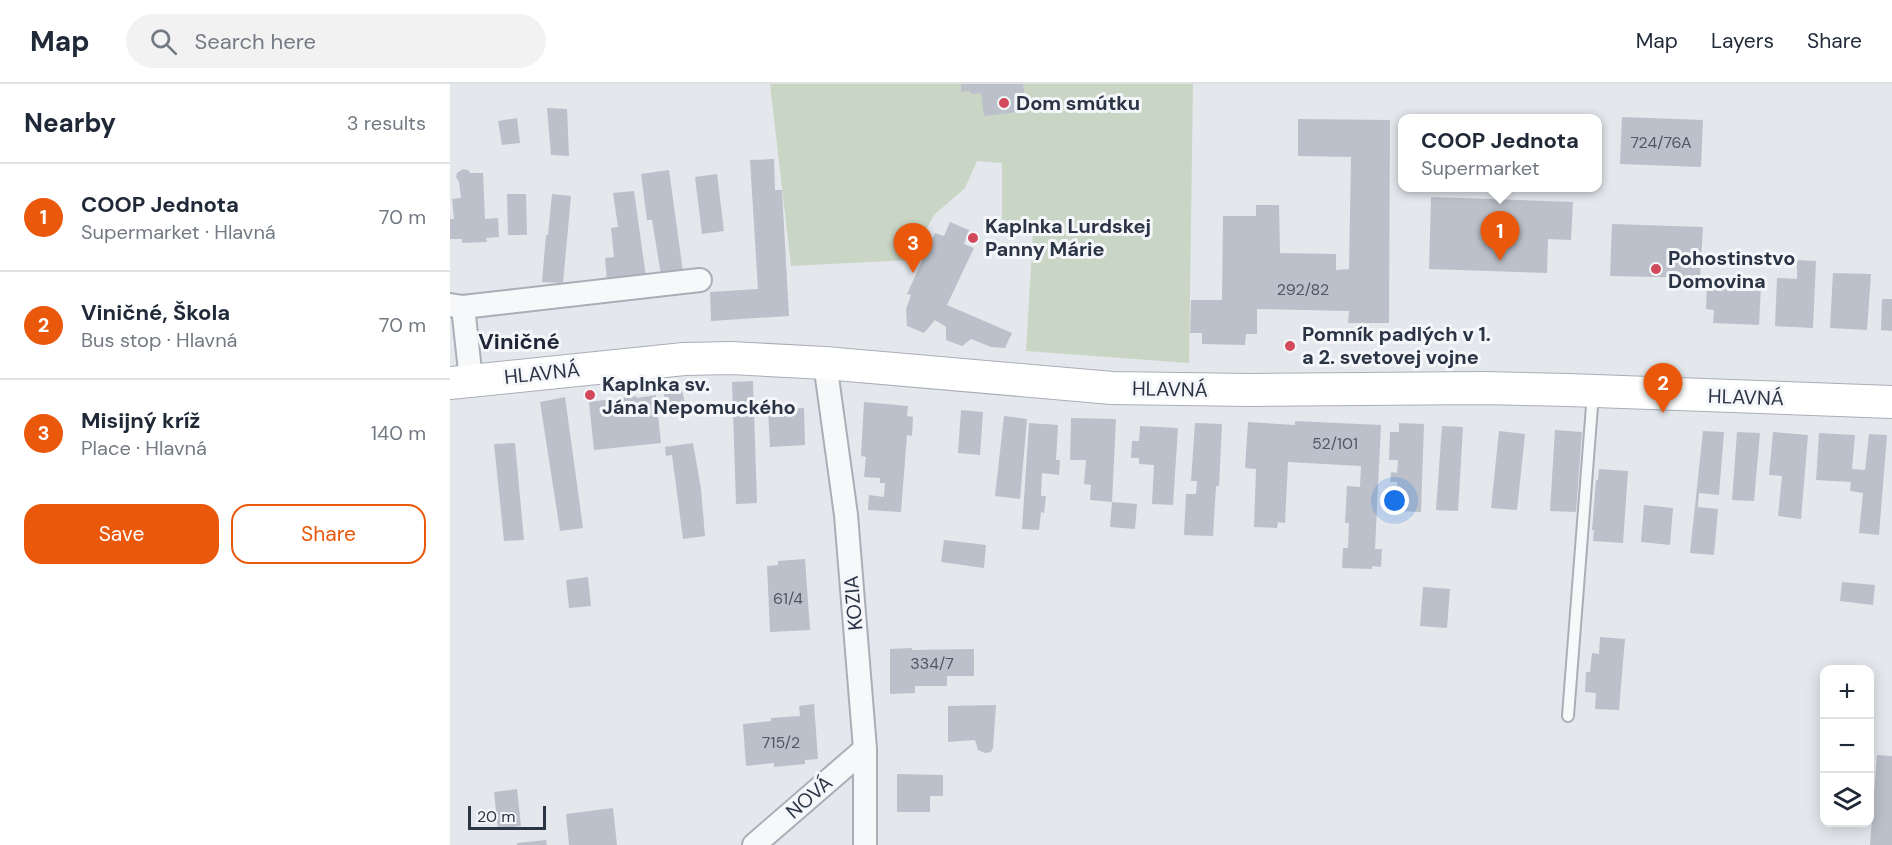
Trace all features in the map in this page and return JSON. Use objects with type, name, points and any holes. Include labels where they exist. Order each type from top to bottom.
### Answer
[{"type":"main road","name":"HLAVNÁ","points":[[460,382],[684,359],[731,358],[825,363],[1112,388],[1250,390],[1483,388],[1654,392],[1712,397],[1892,402]]},
{"type":"street","points":[[460,382],[456,306],[700,280]]},
{"type":"street","name":"KOZIA","points":[[825,363],[846,515],[865,749],[865,845]]},
{"type":"street","name":"NOVÁ","points":[[754,845],[865,749]]},
{"type":"lane","points":[[1568,716],[1594,390]]},
{"type":"green space","points":[[770,84],[1193,84],[1189,363],[1026,351],[1033,234],[1002,232],[1002,163],[977,161],[965,188],[934,215],[910,260],[791,266]]},
{"type":"building","name":"Dom smútku","points":[[961,84],[1023,84],[1026,111],[984,116],[981,93],[961,92]]},
{"type":"building","points":[[547,108],[567,109],[569,156],[551,155]]},
{"type":"building","points":[[1622,117],[1703,120],[1701,167],[1620,164]]},
{"type":"building","points":[[517,118],[520,143],[502,145],[498,121]]},
{"type":"building","points":[[1298,119],[1390,120],[1389,323],[1348,323],[1349,311],[1257,309],[1257,334],[1246,334],[1245,345],[1202,344],[1202,333],[1190,333],[1191,300],[1222,300],[1223,216],[1256,216],[1256,205],[1279,205],[1280,253],[1336,254],[1336,270],[1349,269],[1351,157],[1298,156]]},
{"type":"building","points":[[774,159],[775,190],[782,190],[789,316],[711,321],[710,292],[758,289],[750,160]]},
{"type":"building","points":[[463,169],[470,173],[483,173],[485,219],[498,218],[499,237],[486,238],[487,242],[462,243],[462,239],[450,239],[450,219],[454,219],[452,199],[461,198],[456,177],[457,173]]},
{"type":"building","points":[[669,170],[683,272],[661,275],[652,220],[647,220],[641,174]]},
{"type":"building","points":[[717,174],[724,231],[702,234],[695,177]]},
{"type":"building","points":[[634,191],[646,277],[607,283],[605,258],[614,257],[611,228],[618,227],[613,193]]},
{"type":"building","points":[[507,194],[526,194],[527,235],[508,235]]},
{"type":"building","points":[[552,194],[571,196],[563,283],[542,282]]},
{"type":"building","points":[[1431,197],[1573,202],[1571,240],[1548,239],[1547,273],[1429,269]]},
{"type":"building","points":[[950,222],[969,230],[964,244],[974,248],[947,305],[1012,333],[1005,348],[991,347],[971,339],[962,346],[946,340],[946,327],[935,320],[924,333],[907,326],[906,309],[911,295],[907,294],[935,233],[944,236]]},
{"type":"building","points":[[1612,224],[1703,227],[1700,278],[1610,276]]},
{"type":"building","points":[[1797,260],[1816,261],[1813,328],[1775,326],[1777,278],[1797,279]]},
{"type":"building","points":[[1833,273],[1871,274],[1867,330],[1830,328]]},
{"type":"building","points":[[1707,283],[1761,285],[1759,325],[1713,323],[1714,310],[1706,309]]},
{"type":"building","points":[[1882,299],[1892,299],[1892,331],[1881,330]]},
{"type":"building","points":[[680,381],[687,413],[658,415],[661,443],[594,450],[589,402],[656,395],[657,407],[665,406],[663,383]]},
{"type":"building","points":[[753,381],[757,503],[736,504],[732,382]]},
{"type":"building","points":[[565,397],[583,528],[560,531],[540,402]]},
{"type":"building","points":[[864,402],[908,406],[907,416],[913,417],[912,436],[907,435],[901,512],[868,510],[869,495],[884,497],[885,483],[880,483],[880,478],[864,477],[866,457],[861,456]]},
{"type":"building","points":[[804,408],[805,445],[770,447],[768,410]]},
{"type":"building","points":[[961,410],[983,412],[980,455],[958,453]]},
{"type":"building","points":[[1004,416],[1027,419],[1020,499],[995,496]]},
{"type":"building","points":[[1071,418],[1116,419],[1112,502],[1090,500],[1091,485],[1084,484],[1086,460],[1070,460]]},
{"type":"building","points":[[1295,421],[1381,425],[1375,549],[1382,549],[1381,567],[1342,568],[1343,548],[1348,548],[1349,523],[1345,523],[1347,486],[1360,487],[1361,466],[1288,462],[1285,523],[1278,522],[1277,528],[1254,527],[1256,469],[1245,468],[1248,422],[1295,425]]},
{"type":"building","points":[[1029,423],[1058,425],[1056,460],[1060,460],[1059,475],[1042,473],[1041,496],[1046,496],[1039,530],[1022,529]]},
{"type":"building","points":[[1195,423],[1222,424],[1219,486],[1216,486],[1213,536],[1184,535],[1186,494],[1196,494],[1197,481],[1191,481]]},
{"type":"building","points":[[1399,423],[1424,424],[1421,512],[1396,511],[1397,482],[1390,482],[1391,472],[1397,473],[1398,460],[1389,460],[1390,432],[1399,432]]},
{"type":"building","points":[[1140,426],[1178,428],[1173,505],[1152,504],[1154,465],[1139,464],[1139,458],[1131,458],[1132,441],[1139,441]]},
{"type":"building","points":[[1442,426],[1463,427],[1458,511],[1436,510]]},
{"type":"building","points":[[1555,430],[1582,432],[1576,512],[1550,511]]},
{"type":"building","points":[[1499,431],[1525,434],[1517,510],[1491,508]]},
{"type":"building","points":[[1703,431],[1724,432],[1719,495],[1699,493],[1698,507],[1718,509],[1714,555],[1690,553]]},
{"type":"building","points":[[1737,432],[1760,433],[1754,501],[1732,500]]},
{"type":"building","points":[[1773,432],[1808,435],[1801,519],[1778,516],[1782,476],[1769,475]]},
{"type":"building","points":[[1819,433],[1855,435],[1852,469],[1865,470],[1869,434],[1887,435],[1879,535],[1859,533],[1863,493],[1850,491],[1851,482],[1816,480]]},
{"type":"building","points":[[515,443],[524,540],[504,541],[494,444]]},
{"type":"building","points":[[693,443],[701,489],[705,536],[683,539],[672,455],[666,456],[665,447]]},
{"type":"building","points":[[1599,469],[1628,471],[1623,543],[1593,541],[1596,480],[1598,480]]},
{"type":"building","points":[[1112,502],[1137,504],[1135,529],[1110,527]]},
{"type":"building","points":[[1644,505],[1673,508],[1670,545],[1641,542]]},
{"type":"building","points":[[944,540],[986,545],[984,568],[941,562]]},
{"type":"building","points":[[805,559],[810,630],[770,632],[767,566],[778,565],[778,561]]},
{"type":"building","points":[[588,577],[591,606],[569,608],[566,580]]},
{"type":"building","points":[[1842,582],[1875,585],[1873,605],[1840,601]]},
{"type":"building","points":[[1423,587],[1450,589],[1447,628],[1420,626]]},
{"type":"building","points":[[1600,637],[1625,639],[1619,710],[1595,709],[1596,693],[1585,692],[1586,672],[1590,672],[1592,653],[1599,654]]},
{"type":"building","points":[[912,648],[912,650],[974,649],[974,676],[947,676],[947,686],[915,686],[915,693],[890,694],[890,649]]},
{"type":"building","points":[[814,704],[818,759],[805,760],[805,764],[774,767],[774,763],[746,766],[743,724],[771,721],[771,718],[800,716],[799,706]]},
{"type":"building","points":[[996,705],[991,752],[985,753],[978,750],[975,740],[948,742],[948,706]]},
{"type":"building","points":[[1877,755],[1892,756],[1892,845],[1870,845],[1871,827],[1874,827]]},
{"type":"building","points":[[897,774],[943,775],[943,796],[930,796],[930,812],[897,812]]},
{"type":"building","points":[[517,789],[521,826],[498,829],[494,792]]},
{"type":"building","points":[[613,808],[617,845],[569,845],[566,814]]},
{"type":"building","points":[[546,840],[547,845],[517,845],[517,843]]},
{"type":"place","name":"Dom smútku","points":[[1004,103]]},
{"type":"place","name":"Kaplnka Lurdskej Panny Márie","points":[[973,238]]},
{"type":"place","name":"COOP Jednota","points":[[1500,261]]},
{"type":"place","name":"Pohostinstvo Domovina","points":[[1656,269]]},
{"type":"place","name":"Misijný kríž","points":[[913,273]]},
{"type":"place","name":"Pomník padlých v 1. a 2. svetovej vojne","points":[[1290,346]]},
{"type":"place","name":"Kaplnka sv. Jána Nepomuckého","points":[[590,395]]},
{"type":"place","name":"Viničné, Škola","points":[[1663,413]]},
{"type":"district","name":"Viničné","points":[[519,341]]}]
